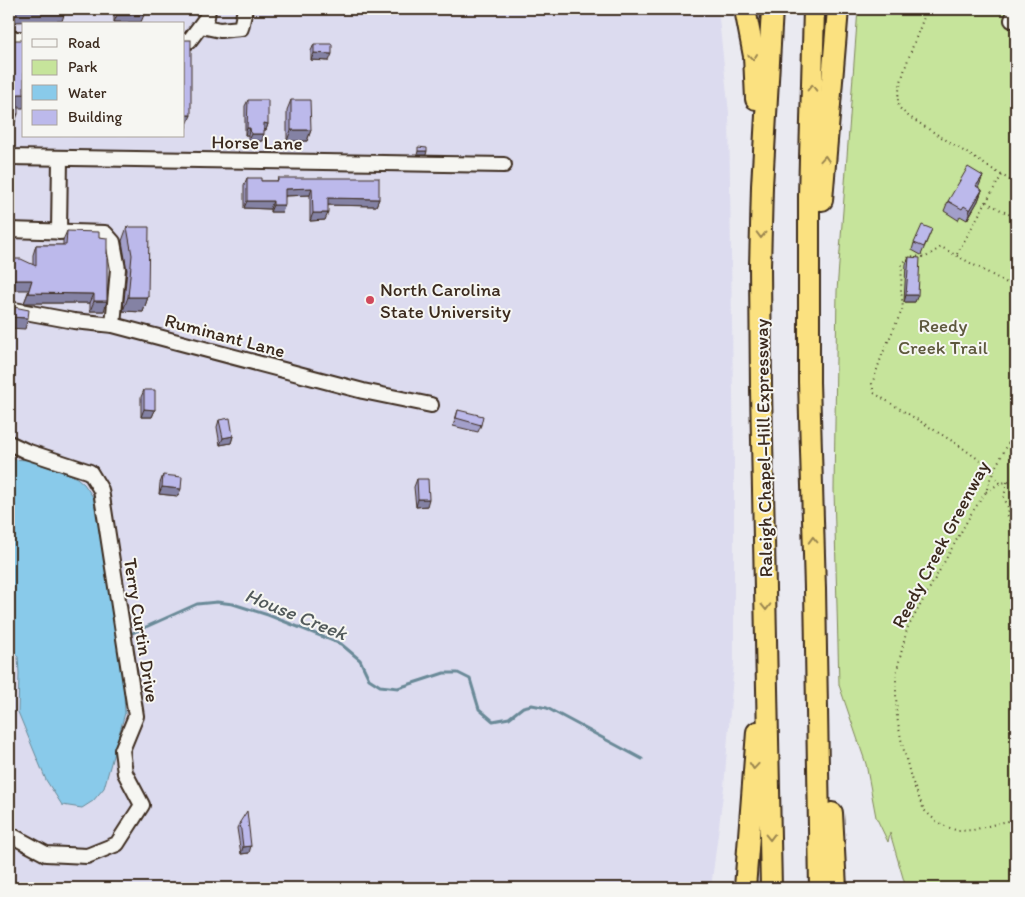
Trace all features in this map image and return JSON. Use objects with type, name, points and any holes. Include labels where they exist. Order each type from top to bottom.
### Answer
[{"type":"highway","points":[[745,9],[754,56],[762,186]]},
{"type":"highway","name":"Raleigh Chapel–Hill Expressway","points":[[771,888],[761,390],[762,186],[772,9]]},
{"type":"highway","points":[[814,9],[809,196],[809,382],[820,888]]},
{"type":"highway","points":[[809,382],[838,9]]},
{"type":"highway","points":[[815,589],[826,718],[836,888]]},
{"type":"highway","points":[[745,888],[766,631]]},
{"type":"street","points":[[185,41],[189,41],[201,26],[207,17],[208,9]]},
{"type":"street","points":[[201,26],[220,30],[241,28],[245,9]]},
{"type":"street","points":[[9,39],[22,39]]},
{"type":"street","name":"Horse Lane","points":[[9,157],[504,165]]},
{"type":"street","points":[[59,232],[60,158]]},
{"type":"street","points":[[9,230],[105,233],[113,242],[118,269],[113,325]]},
{"type":"street","name":"Ruminant Lane","points":[[9,309],[74,321],[113,325],[363,391],[431,405]]},
{"type":"street","name":"Terry Curtin Drive","points":[[9,444],[90,472],[101,490],[136,716],[122,750],[125,773],[142,805],[117,844],[88,856],[46,854],[9,834]]},
{"type":"path","points":[[927,9],[901,82],[897,97],[900,108],[911,118],[1016,184]]},
{"type":"path","points":[[1016,116],[1014,134],[1016,136]]},
{"type":"path","points":[[957,254],[1002,175]]},
{"type":"path","points":[[986,202],[1016,218]]},
{"type":"path","points":[[1000,483],[985,464],[957,444],[874,393],[872,384],[882,355],[903,308],[901,291],[902,264],[910,256],[926,257],[941,247],[957,254],[1016,288]]},
{"type":"path","name":"Reedy Creek Greenway","points":[[1016,430],[992,473],[986,492],[971,514],[907,629],[896,674],[897,717],[901,740],[924,810],[936,821],[951,829],[966,831],[1007,821],[1016,822]]},
{"type":"path","points":[[1011,439],[1012,453],[1016,465]]},
{"type":"path","points":[[986,492],[1000,483],[1016,481]]},
{"type":"path","points":[[1007,482],[1004,497],[1009,510],[1007,514],[1016,532]]},
{"type":"path","points":[[1016,594],[1010,598],[1016,626]]},
{"type":"shaded area","name":"North Carolina State University","points":[[9,9],[718,9],[729,113],[734,464],[734,663],[724,787],[711,888],[9,888]]},
{"type":"green space","name":"Reedy Creek Trail","points":[[858,9],[1016,9],[1016,888],[906,888],[890,833],[888,842],[876,817],[866,764],[839,685],[834,489],[837,291]]},
{"type":"water","points":[[9,459],[29,460],[52,466],[77,478],[84,484],[93,497],[111,579],[121,638],[125,713],[104,788],[93,801],[82,808],[62,805],[46,780],[18,712],[18,657],[9,647]]},
{"type":"building","points":[[117,9],[144,9],[144,15],[117,15]]},
{"type":"building","points":[[9,40],[22,40],[22,94],[18,94],[18,114],[9,114]]},
{"type":"building","points":[[185,40],[191,40],[191,115],[185,115]]},
{"type":"building","points":[[314,44],[332,44],[332,54],[314,53]]},
{"type":"building","points":[[248,100],[268,100],[268,124],[264,123],[264,134],[251,134],[250,128],[247,128]]},
{"type":"building","points":[[291,100],[310,100],[311,130],[291,130]]},
{"type":"building","points":[[418,147],[427,148],[427,151],[418,151]]},
{"type":"building","points":[[968,167],[983,176],[976,186],[982,190],[970,210],[964,206],[962,209],[948,201]]},
{"type":"building","points":[[247,178],[261,178],[261,181],[278,181],[278,178],[379,178],[379,199],[328,198],[328,213],[313,213],[312,188],[285,189],[285,205],[273,205],[273,201],[247,201]]},
{"type":"building","points":[[922,225],[932,229],[924,247],[914,243]]},
{"type":"building","points":[[127,227],[149,227],[148,297],[128,297],[132,255]]},
{"type":"building","points":[[67,231],[99,232],[99,237],[107,238],[107,301],[94,301],[94,294],[28,293],[32,280],[9,280],[9,259],[21,259],[36,266],[36,245],[66,245]]},
{"type":"building","points":[[909,257],[920,258],[918,295],[906,295]]},
{"type":"building","points":[[9,306],[29,310],[28,318],[9,317]]},
{"type":"building","points":[[144,390],[155,390],[155,410],[144,409]]},
{"type":"building","points":[[458,410],[483,416],[481,425],[456,418]]},
{"type":"building","points":[[230,418],[233,436],[223,438],[219,420]]},
{"type":"building","points":[[163,475],[182,477],[181,489],[162,487]]},
{"type":"building","points":[[417,479],[428,479],[429,499],[418,499]]},
{"type":"building","points":[[247,811],[251,846],[243,847],[240,822]]},
{"type":"waterway","name":"House Creek","points":[[128,635],[197,604],[217,602],[233,604],[268,615],[341,644],[360,660],[369,679],[380,686],[398,688],[444,673],[458,673],[470,679],[479,709],[493,721],[509,718],[523,707],[532,705],[547,708],[642,759]]},
{"type":"place","name":"North Carolina State University","points":[[370,300]]}]
